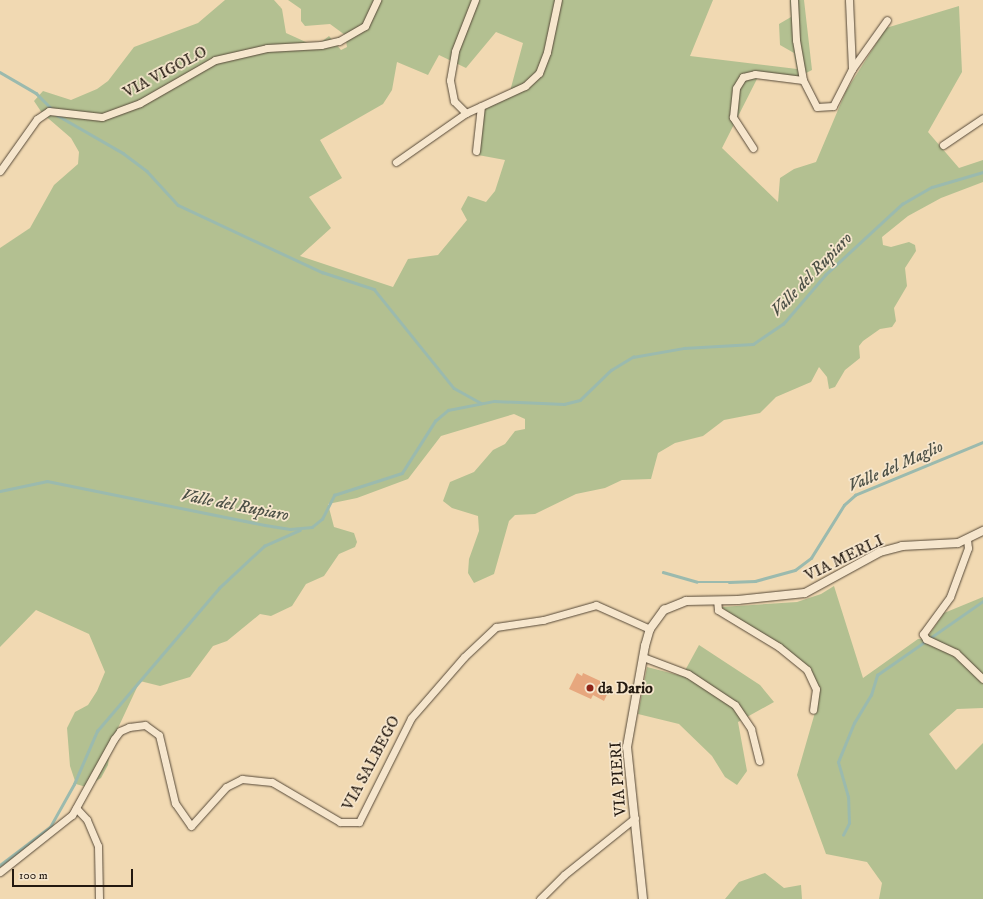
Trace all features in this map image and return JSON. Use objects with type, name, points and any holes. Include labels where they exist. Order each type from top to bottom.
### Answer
[{"type":"street","name":"VIA VIGOLO","points":[[0,171],[37,119],[49,111],[102,117],[140,103],[215,60],[267,48],[321,45],[339,41],[365,26],[377,0]]},
{"type":"street","points":[[466,113],[454,102],[450,80],[455,51],[476,0]]},
{"type":"street","points":[[396,162],[430,141],[466,113],[525,86],[539,74],[547,52],[558,0]]},
{"type":"street","points":[[794,0],[796,40],[804,80],[817,106],[833,106],[852,69],[887,20]]},
{"type":"street","points":[[849,0],[852,69]]},
{"type":"street","points":[[753,148],[733,116],[733,103],[736,88],[743,77],[755,74],[804,80]]},
{"type":"street","points":[[476,151],[481,106]]},
{"type":"street","points":[[943,145],[983,118]]},
{"type":"street","name":"VIA MERLI","points":[[738,600],[805,593],[880,552],[902,546],[958,543],[983,531]]},
{"type":"street","points":[[967,539],[968,548],[950,597],[924,628],[926,639],[956,653],[983,679]]},
{"type":"street","points":[[717,600],[718,610],[779,646],[807,670],[816,689],[813,710]]},
{"type":"street","name":"VIA PIERI","points":[[643,899],[627,747],[643,658],[650,629],[664,610],[686,601],[738,600]]},
{"type":"street","name":"VIA SALBEGO","points":[[0,872],[72,815],[120,731],[139,724],[159,735],[175,803],[191,826],[226,787],[242,779],[272,782],[340,822],[359,822],[410,718],[464,657],[496,627],[543,620],[596,605],[650,629]]},
{"type":"street","points":[[643,658],[688,674],[735,705],[751,729],[759,761]]},
{"type":"street","points":[[76,808],[88,820],[98,846],[99,899]]},
{"type":"street","points":[[540,899],[564,875],[635,818]]},
{"type":"green space","points":[[225,0],[274,0],[282,9],[286,33],[308,43],[320,43],[329,36],[341,50],[347,47],[345,35],[330,24],[305,26],[301,21],[301,9],[288,0],[713,0],[690,56],[797,69],[794,53],[780,45],[779,24],[791,17],[790,0],[804,0],[812,70],[798,77],[760,73],[722,148],[778,202],[780,178],[794,169],[816,162],[846,91],[886,28],[959,6],[962,72],[928,132],[959,168],[983,160],[983,182],[941,198],[908,216],[882,237],[883,245],[891,247],[909,242],[915,245],[916,251],[905,268],[907,286],[894,308],[896,321],[892,327],[880,329],[863,341],[859,346],[860,358],[845,370],[835,387],[829,389],[827,377],[819,367],[811,382],[776,397],[760,413],[724,420],[703,436],[675,443],[658,453],[651,479],[622,480],[605,488],[576,494],[535,514],[515,515],[509,521],[494,574],[474,583],[468,573],[469,559],[479,531],[478,516],[452,508],[443,501],[450,482],[474,472],[493,450],[505,444],[515,431],[525,429],[525,419],[514,414],[441,436],[408,479],[357,498],[328,504],[334,527],[354,533],[357,542],[355,547],[339,554],[324,576],[306,584],[292,606],[271,616],[260,614],[227,641],[213,646],[190,677],[160,686],[140,681],[111,743],[108,765],[101,778],[86,787],[76,784],[70,766],[67,728],[75,712],[88,705],[97,691],[105,672],[89,634],[36,610],[0,647],[0,248],[30,228],[54,185],[78,164],[79,152],[71,138],[42,113],[34,101],[43,91],[71,100],[97,89],[108,81],[134,47],[198,23]],"holes":[[[496,32],[523,43],[509,95],[482,111],[478,155],[505,160],[495,191],[486,202],[468,196],[461,209],[467,220],[438,255],[408,259],[393,287],[300,256],[331,228],[309,197],[342,178],[320,140],[383,104],[392,90],[397,62],[428,75],[439,55],[466,68]]]},
{"type":"green space","points":[[834,586],[863,678],[918,639],[926,639],[944,613],[983,597],[983,708],[957,709],[929,734],[956,770],[983,743],[983,899],[879,899],[882,883],[867,862],[826,854],[797,775],[818,702],[806,667],[721,607],[797,602],[821,594]]},
{"type":"green space","points":[[699,645],[760,685],[774,702],[738,722],[747,771],[737,785],[725,777],[712,756],[679,724],[638,714],[647,667],[682,676]]},
{"type":"green space","points":[[765,873],[784,888],[801,885],[802,899],[725,899],[739,882]]},
{"type":"building","name":"da Dario","points":[[577,673],[582,676],[583,673],[611,686],[604,701],[593,695],[591,699],[569,689]]},
{"type":"waterway","points":[[0,72],[36,93],[52,109]]},
{"type":"waterway","points":[[57,115],[123,153],[147,171],[178,205],[322,272],[374,289],[454,388],[481,403]]},
{"type":"waterway","name":"Valle del Rupiaro","points":[[0,491],[47,481],[265,525],[290,529],[312,527],[322,519],[334,495],[402,473],[435,421],[448,410],[494,401],[564,404],[580,400],[611,370],[633,357],[684,348],[753,344],[783,324],[825,275],[902,204],[932,187],[983,172]]},
{"type":"waterway","name":"Valle del Maglio","points":[[663,572],[697,582],[729,582],[755,581],[795,570],[811,558],[844,505],[855,495],[983,442]]},
{"type":"waterway","points":[[0,865],[50,827],[74,784],[97,731],[219,588],[264,546],[300,530]]},
{"type":"waterway","points":[[843,835],[849,823],[848,797],[838,762],[854,723],[871,695],[877,675],[983,601]]},
{"type":"place","name":"da Dario","points":[[590,688]]}]
